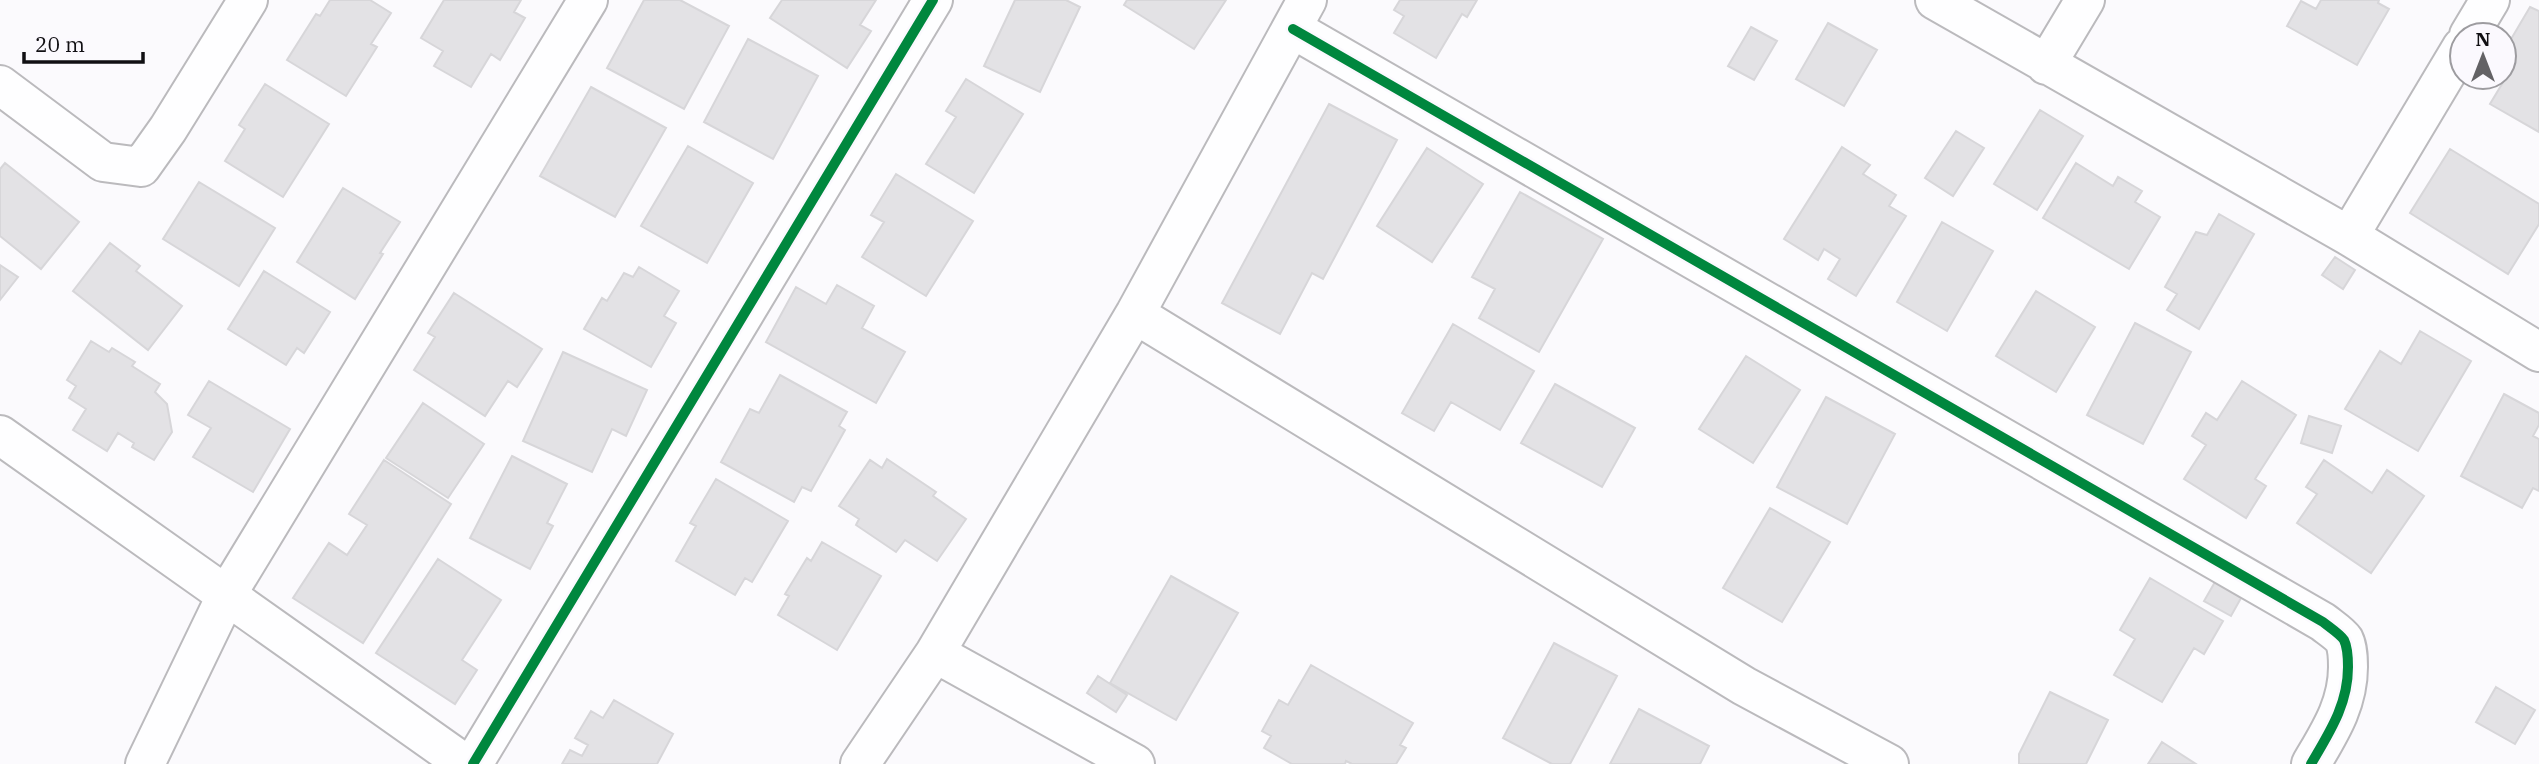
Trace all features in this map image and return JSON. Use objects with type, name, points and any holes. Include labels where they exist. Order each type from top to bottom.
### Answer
[{"type":"street","points":[[0,85],[103,162],[141,167],[168,129],[248,0]]},
{"type":"street","points":[[145,764],[227,594],[588,0]]},
{"type":"street","points":[[473,764],[933,0]]},
{"type":"street","points":[[1935,0],[2349,236],[2539,352]]},
{"type":"street","points":[[2046,65],[2085,0]]},
{"type":"street","points":[[2477,21],[2490,0]]},
{"type":"street","points":[[860,764],[934,653],[1135,314],[1300,14],[2323,622],[2343,639],[2348,657],[2348,676],[2345,697],[2336,721],[2311,764]]},
{"type":"street","points":[[2349,236],[2448,70]]},
{"type":"street","points":[[1135,314],[1744,686],[1889,764]]},
{"type":"street","points":[[0,435],[465,764]]},
{"type":"street","points":[[934,653],[1135,764]]},
{"type":"building","points":[[330,0],[370,0],[391,13],[371,44],[377,47],[346,96],[287,60],[316,14],[320,16]]},
{"type":"building","points":[[444,0],[521,0],[514,12],[525,18],[500,60],[491,54],[471,87],[434,66],[443,51],[421,38]]},
{"type":"building","points":[[644,0],[680,0],[729,26],[684,109],[607,68]]},
{"type":"building","points":[[782,0],[876,0],[860,25],[871,31],[847,68],[770,18]]},
{"type":"building","points":[[1015,0],[1066,0],[1080,7],[1040,92],[984,66]]},
{"type":"building","points":[[1127,0],[1226,0],[1194,49],[1124,5]]},
{"type":"building","points":[[1400,0],[1477,0],[1467,17],[1462,14],[1436,58],[1394,33],[1404,16],[1394,10]]},
{"type":"building","points":[[2321,0],[2379,0],[2378,3],[2389,9],[2357,65],[2287,26],[2301,1],[2316,9]]},
{"type":"building","points":[[2530,7],[2539,11],[2539,132],[2490,104],[2498,91],[2518,91],[2518,27]]},
{"type":"building","points":[[1828,23],[1877,50],[1844,106],[1796,79]]},
{"type":"building","points":[[1751,27],[1777,41],[1754,80],[1728,66]]},
{"type":"building","points":[[748,39],[818,76],[773,159],[704,122]]},
{"type":"building","points":[[966,79],[1023,114],[974,193],[926,164],[956,117],[946,111]]},
{"type":"building","points":[[265,84],[329,124],[283,197],[225,161],[245,129],[239,125]]},
{"type":"building","points":[[591,87],[666,128],[615,217],[540,176]]},
{"type":"building","points":[[1329,104],[1397,140],[1323,279],[1312,273],[1280,334],[1222,303]]},
{"type":"building","points":[[2040,110],[2083,136],[2037,210],[1994,184]]},
{"type":"building","points":[[1956,131],[1984,148],[1953,196],[1925,178]]},
{"type":"building","points":[[688,146],[753,183],[707,263],[641,226]]},
{"type":"building","points":[[1842,147],[1870,165],[1863,174],[1896,195],[1889,206],[1906,216],[1856,296],[1828,279],[1840,259],[1824,249],[1818,260],[1784,239]]},
{"type":"building","points":[[1427,148],[1483,184],[1432,262],[1377,226]]},
{"type":"building","points":[[2450,149],[2539,204],[2539,224],[2508,274],[2410,213]]},
{"type":"building","points":[[5,163],[79,222],[41,269],[0,236],[0,169]]},
{"type":"building","points":[[2076,163],[2113,186],[2118,177],[2142,191],[2135,202],[2160,217],[2129,269],[2043,218]]},
{"type":"building","points":[[896,174],[973,221],[926,296],[862,257],[884,222],[871,215]]},
{"type":"building","points":[[199,182],[275,228],[239,286],[163,239]]},
{"type":"building","points":[[343,188],[400,222],[355,299],[297,262]]},
{"type":"building","points":[[1520,192],[1603,239],[1539,352],[1479,318],[1495,289],[1472,277]]},
{"type":"building","points":[[2219,214],[2254,234],[2199,329],[2167,310],[2177,294],[2165,287],[2196,232],[2207,235]]},
{"type":"building","points":[[1942,222],[1993,251],[1947,331],[1897,302]]},
{"type":"building","points":[[110,243],[140,266],[136,271],[182,306],[148,350],[73,291]]},
{"type":"building","points":[[2335,257],[2355,270],[2343,289],[2322,275]]},
{"type":"building","points":[[0,265],[18,277],[0,300]]},
{"type":"building","points":[[639,267],[679,291],[664,316],[676,323],[651,367],[584,329],[602,298],[607,301],[624,273],[633,277]]},
{"type":"building","points":[[264,271],[330,312],[304,353],[297,348],[286,365],[228,329]]},
{"type":"building","points":[[837,285],[874,306],[862,328],[905,352],[876,403],[766,342],[796,287],[826,304]]},
{"type":"building","points":[[2036,291],[2095,327],[2056,392],[1996,356]]},
{"type":"building","points":[[454,293],[542,349],[517,387],[508,381],[485,416],[414,370],[435,337],[428,333]]},
{"type":"building","points":[[2135,323],[2191,352],[2143,444],[2087,415]]},
{"type":"building","points":[[1453,324],[1534,371],[1500,430],[1451,402],[1434,431],[1402,413]]},
{"type":"building","points":[[2420,331],[2471,361],[2418,451],[2345,409],[2380,351],[2401,364]]},
{"type":"building","points":[[91,341],[109,352],[112,348],[135,362],[132,366],[160,384],[155,392],[167,404],[172,432],[154,460],[132,447],[134,443],[118,433],[107,451],[73,430],[86,409],[69,398],[76,386],[67,380]]},
{"type":"building","points":[[563,352],[647,390],[626,436],[612,429],[592,472],[523,441]]},
{"type":"building","points":[[1746,356],[1800,390],[1753,463],[1699,429]]},
{"type":"building","points":[[780,375],[847,412],[839,426],[845,430],[811,491],[802,487],[794,502],[721,462],[750,409],[759,413]]},
{"type":"building","points":[[209,381],[290,429],[253,492],[193,457],[211,428],[188,415]]},
{"type":"building","points":[[2242,381],[2296,415],[2255,479],[2266,486],[2246,518],[2184,479],[2206,445],[2192,436],[2206,413],[2217,420]]},
{"type":"building","points":[[1555,384],[1635,428],[1602,487],[1521,443]]},
{"type":"building","points":[[2504,394],[2539,413],[2539,425],[2533,436],[2539,439],[2539,491],[2533,488],[2522,508],[2461,476]]},
{"type":"building","points":[[1826,397],[1895,434],[1847,524],[1777,487]]},
{"type":"building","points":[[423,403],[484,444],[448,498],[386,458]]},
{"type":"building","points":[[2309,416],[2341,426],[2332,453],[2301,443]]},
{"type":"building","points":[[512,456],[567,484],[547,523],[553,526],[530,569],[470,538]]},
{"type":"building","points":[[887,459],[936,492],[933,496],[966,519],[937,561],[905,540],[896,552],[856,525],[859,519],[839,506],[870,460],[882,468]]},
{"type":"building","points":[[384,460],[451,504],[363,643],[293,598],[329,543],[347,555],[367,525],[349,514]]},
{"type":"building","points":[[2324,460],[2372,493],[2387,470],[2424,496],[2371,573],[2297,523],[2317,494],[2306,487]]},
{"type":"building","points":[[716,479],[788,521],[752,582],[745,578],[735,595],[676,561],[696,526],[690,523]]},
{"type":"building","points":[[1770,508],[1830,542],[1782,622],[1723,588]]},
{"type":"building","points":[[822,542],[881,576],[837,650],[778,615],[789,596],[785,594],[807,558],[811,561]]},
{"type":"building","points":[[438,559],[501,600],[462,660],[477,670],[455,704],[376,653]]},
{"type":"building","points":[[1171,576],[1238,613],[1176,720],[1110,683]]},
{"type":"building","points":[[2150,578],[2223,621],[2204,654],[2194,648],[2162,702],[2114,675],[2135,639],[2120,630]]},
{"type":"building","points":[[2215,582],[2241,598],[2231,616],[2204,601]]},
{"type":"building","points":[[1554,643],[1617,676],[1570,764],[1552,764],[1503,738]]},
{"type":"building","points":[[1311,665],[1413,723],[1400,745],[1406,748],[1396,764],[1352,764],[1346,761],[1345,764],[1292,764],[1264,748],[1271,736],[1262,731],[1279,700],[1288,705]]},
{"type":"building","points":[[1098,676],[1127,695],[1116,712],[1087,693]]},
{"type":"building","points":[[2496,687],[2535,710],[2515,744],[2476,722]]},
{"type":"building","points":[[2050,692],[2108,720],[2086,764],[2019,764],[2019,754]]},
{"type":"building","points":[[614,700],[673,734],[657,764],[562,764],[570,750],[582,756],[588,745],[575,738],[591,711],[603,718]]},
{"type":"building","points":[[1639,709],[1709,746],[1700,764],[1610,764]]},
{"type":"building","points":[[2162,742],[2196,764],[2148,764]]},
{"type":"cycle path","points":[[473,764],[933,0]]},
{"type":"cycle path","points":[[1293,29],[2323,622],[2344,640],[2348,657],[2347,681],[2336,718],[2311,764]]}]
